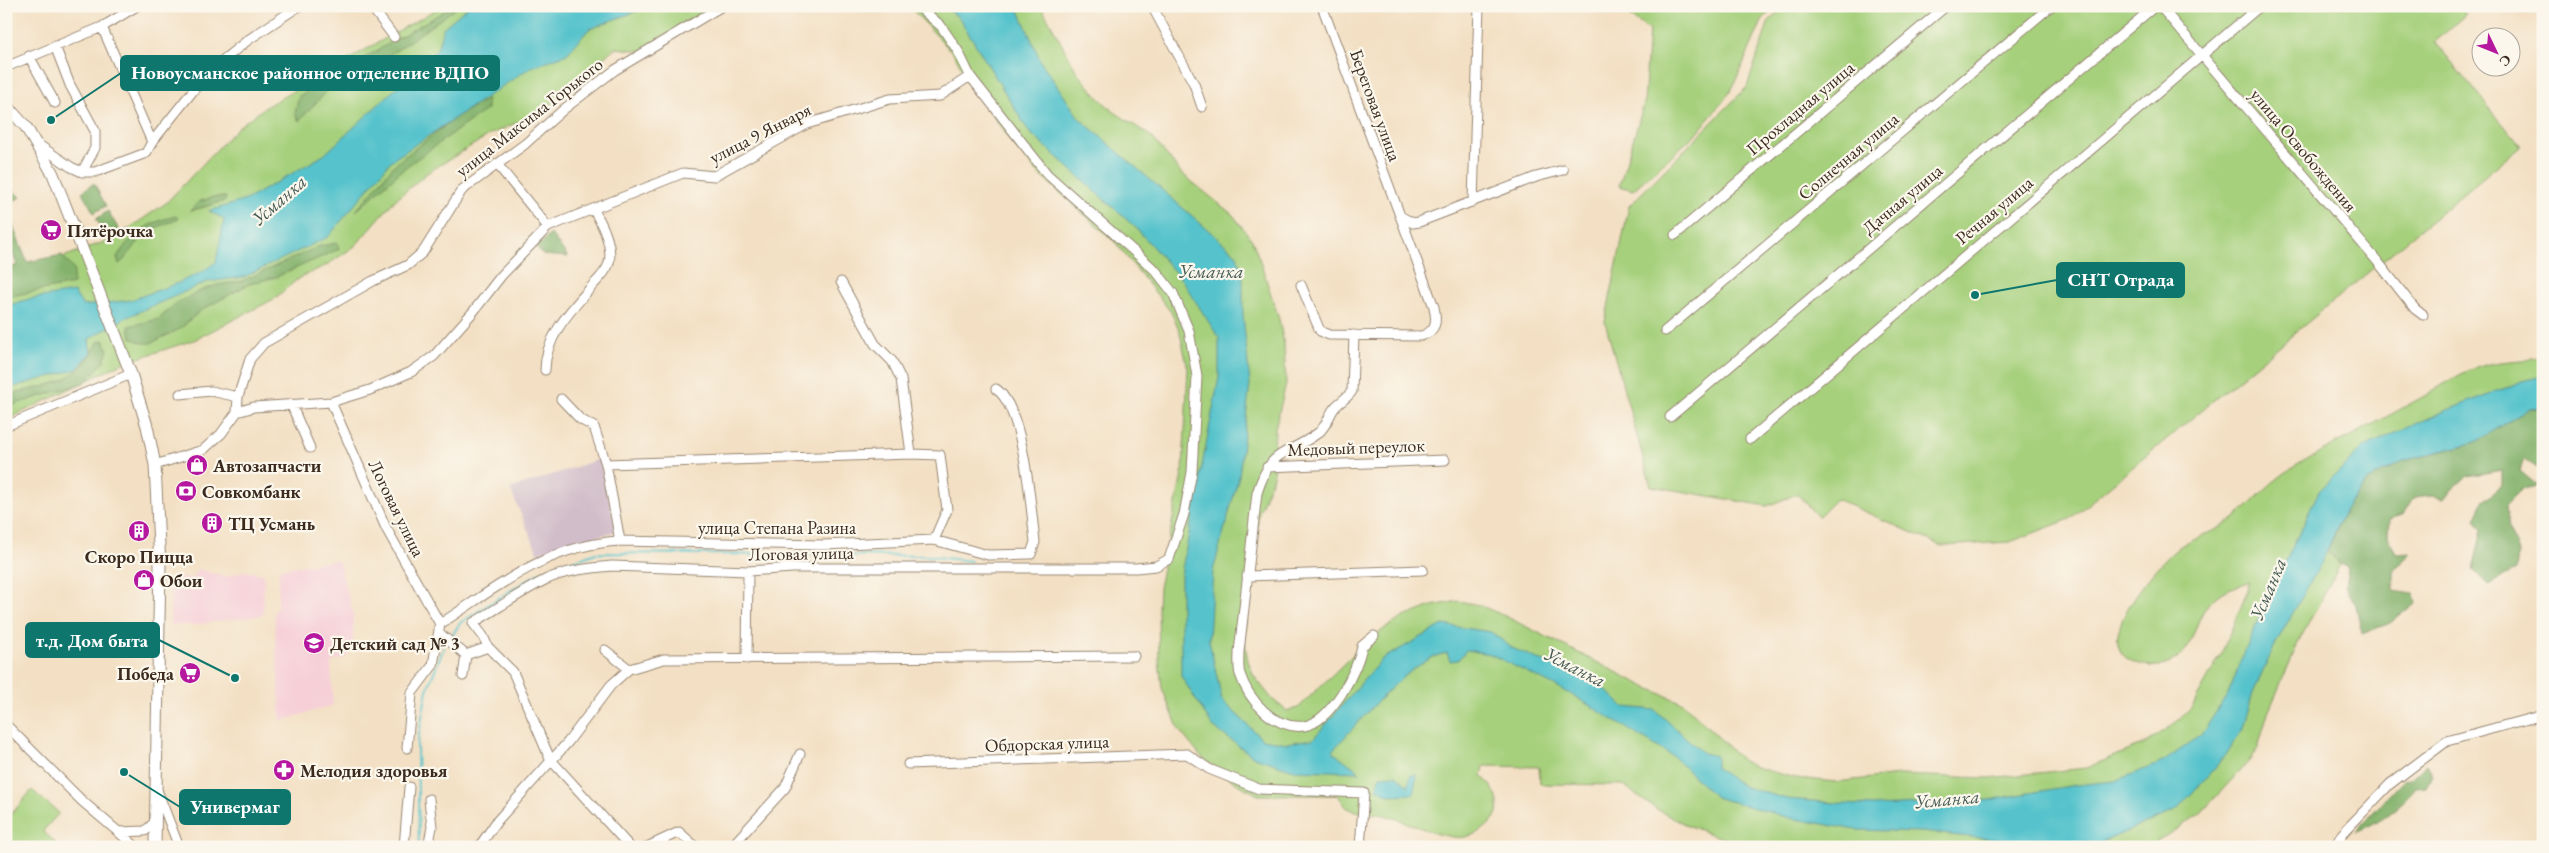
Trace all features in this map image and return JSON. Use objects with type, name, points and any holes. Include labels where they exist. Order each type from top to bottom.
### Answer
[{"type":"main road","points":[[6,105],[36,143],[54,174],[129,370],[147,426],[155,465],[160,566],[155,847]]},
{"type":"street","points":[[6,67],[102,27],[137,6]]},
{"type":"street","points":[[36,143],[82,172],[95,172],[146,153],[152,142],[208,72],[248,40],[298,6]]},
{"type":"street","points":[[371,6],[394,37]]},
{"type":"street","name":"улица Максима Горького","points":[[237,412],[238,397],[250,359],[264,343],[374,281],[408,266],[423,252],[462,190],[525,144],[564,109],[615,70],[722,6]]},
{"type":"street","points":[[918,6],[940,26],[958,51],[970,76]]},
{"type":"street","points":[[1152,6],[1194,84],[1202,107]]},
{"type":"street","name":"Береговая улица","points":[[1322,6],[1434,307],[1436,318],[1434,328],[1430,333],[1421,336],[1354,335]]},
{"type":"street","points":[[1474,202],[1479,6]]},
{"type":"street","name":"Прохладная улица","points":[[1675,235],[1946,6]]},
{"type":"street","name":"Солнечная улица","points":[[1665,332],[2051,6]]},
{"type":"street","name":"Дачная улица","points":[[1670,417],[2155,6]]},
{"type":"street","name":"улица Освобождения","points":[[2160,6],[2378,262],[2415,309],[2424,315]]},
{"type":"street","name":"Речная улица","points":[[1750,439],[2260,6]]},
{"type":"street","points":[[102,27],[152,142]]},
{"type":"street","points":[[55,46],[70,85],[95,131],[95,148],[82,172]]},
{"type":"street","points":[[29,56],[54,103]]},
{"type":"street","name":"улица 9 Января","points":[[237,412],[254,407],[331,402],[370,390],[411,372],[434,356],[473,312],[501,276],[548,227],[683,173],[714,176],[807,124],[890,99],[940,96],[970,76]]},
{"type":"street","name":"Логовая улица","points":[[630,847],[550,759],[513,672],[488,647],[483,636],[473,623],[547,580],[574,570],[612,566],[748,571],[793,568],[1136,568],[1156,566],[1169,559],[1184,514],[1192,472],[1197,376],[1189,331],[1166,282],[1047,174],[970,76]]},
{"type":"street","points":[[497,164],[548,227]]},
{"type":"street","points":[[1400,216],[1412,223],[1420,222],[1536,177],[1563,170]]},
{"type":"street","points":[[545,370],[545,359],[560,324],[601,276],[609,263],[606,230],[593,209]]},
{"type":"street","points":[[841,282],[874,344],[892,361],[901,379],[911,454]]},
{"type":"street","points":[[1301,285],[1320,331],[1329,335],[1354,335],[1352,391],[1333,410],[1320,432],[1271,460],[1267,467],[1257,493],[1239,652],[1240,673],[1247,691],[1259,706],[1277,721],[1305,726],[1317,720],[1329,709],[1348,684],[1359,660],[1362,646],[1374,636]]},
{"type":"street","points":[[6,426],[129,370]]},
{"type":"street","name":"улица Степана Разина","points":[[440,629],[531,564],[592,543],[620,541],[823,545],[934,540],[988,555],[1031,554],[1035,542],[1025,463],[1015,419],[1004,394],[996,389]]},
{"type":"street","points":[[180,394],[212,391],[238,397]]},
{"type":"street","points":[[561,399],[580,419],[594,427],[606,464],[620,541]]},
{"type":"street","name":"Логовая улица","points":[[331,402],[386,528],[440,629],[455,648],[466,655]]},
{"type":"street","points":[[291,404],[310,448]]},
{"type":"street","points":[[155,465],[202,450],[221,434],[237,412]]},
{"type":"street","points":[[606,464],[911,454],[940,455],[947,510],[934,540]]},
{"type":"street","name":"Медовый переулок","points":[[1267,467],[1445,460]]},
{"type":"street","points":[[1247,576],[1423,570]]},
{"type":"street","points":[[746,658],[748,571]]},
{"type":"street","points":[[407,748],[412,692],[432,665],[440,629]]},
{"type":"street","points":[[463,676],[466,655],[488,647]]},
{"type":"street","points":[[605,650],[629,668]]},
{"type":"street","points":[[479,847],[497,821],[550,759],[568,742],[610,685],[629,668],[664,659],[1134,656]]},
{"type":"street","points":[[2335,847],[2342,834],[2390,784],[2447,741],[2543,715]]},
{"type":"street","points":[[6,725],[82,801],[136,847]]},
{"type":"street","points":[[731,847],[784,788],[800,754]]},
{"type":"street","name":"Обдорская улица","points":[[908,764],[1187,754],[1209,769],[1259,789],[1364,793],[1360,847]]},
{"type":"street","points":[[155,788],[162,799],[174,835],[180,846]]},
{"type":"street","points":[[404,847],[410,788]]},
{"type":"street","points":[[428,847],[432,827],[429,799]]},
{"type":"street","points":[[118,832],[145,831],[155,822]]},
{"type":"street","points":[[648,847],[679,832],[696,847]]},
{"type":"shaded area","points":[[600,459],[617,531],[538,553],[510,489]]},
{"type":"shaded area","name":"Детский сад № 3","points":[[338,560],[353,613],[353,635],[351,651],[345,658],[331,662],[333,705],[281,721],[274,613],[278,606],[279,569]]},
{"type":"shaded area","points":[[198,569],[226,577],[244,571],[264,574],[263,615],[193,625],[170,625],[171,578],[193,578]]},
{"type":"green space","points":[[442,6],[715,6],[685,23],[658,44],[641,51],[617,48],[612,50],[565,95],[528,118],[491,134],[427,173],[395,200],[355,246],[327,265],[299,278],[274,299],[194,340],[123,363],[6,420],[6,278],[115,238],[166,203],[238,127],[267,106]]},
{"type":"green space","points":[[453,6],[459,6],[397,50],[331,87],[299,121],[295,113],[299,96]]},
{"type":"green space","points":[[909,6],[1041,6],[1077,72],[1099,98],[1113,111],[1152,137],[1180,172],[1233,215],[1252,240],[1279,319],[1284,345],[1286,384],[1275,428],[1273,476],[1259,512],[1244,638],[1248,661],[1254,676],[1272,699],[1287,711],[1298,708],[1363,645],[1384,629],[1404,617],[1432,606],[1459,601],[1479,605],[1505,616],[1648,688],[1683,703],[1743,761],[1755,767],[1796,778],[1836,782],[1899,775],[1989,778],[2086,768],[2147,743],[2179,720],[2193,705],[2221,654],[2248,590],[2249,582],[2228,590],[2213,599],[2203,611],[2188,647],[2175,661],[2165,665],[2156,666],[2136,663],[2128,659],[2119,649],[2118,636],[2122,621],[2130,604],[2152,574],[2179,547],[2224,526],[2242,512],[2272,483],[2297,465],[2464,373],[2492,363],[2543,358],[2543,452],[2443,474],[2348,550],[2299,641],[2268,713],[2258,748],[2251,759],[2201,813],[2149,847],[1763,847],[1726,839],[1689,826],[1655,808],[1624,785],[1540,784],[1539,767],[1484,766],[1482,776],[1497,797],[1498,810],[1490,824],[1482,830],[1465,837],[1453,837],[1436,833],[1384,815],[1354,811],[1346,807],[1338,795],[1258,795],[1236,783],[1201,757],[1179,730],[1162,688],[1159,660],[1159,588],[1183,469],[1188,369],[1179,329],[1171,312],[1114,241],[1039,174],[1013,145],[972,85],[954,54]]},
{"type":"green space","points":[[1623,6],[1776,6],[1763,19],[1731,91],[1698,132],[1633,190],[1619,186],[1644,104],[1649,30],[1624,12]]},
{"type":"green space","points":[[1785,6],[2458,6],[2466,14],[2435,42],[2521,146],[2070,519],[2010,542],[1942,546],[1836,499],[1818,517],[1797,494],[1767,506],[1651,486],[1605,322],[1629,206],[1747,87],[1769,21]]},
{"type":"green space","points":[[487,99],[487,109],[407,166],[356,211],[395,164],[460,114]]},
{"type":"green space","points":[[94,183],[106,206],[94,213],[82,192]]},
{"type":"green space","points":[[6,186],[21,197],[11,202],[7,211],[27,262],[62,255],[74,270],[73,284],[6,297],[6,270],[17,265],[6,236]]},
{"type":"green space","points":[[213,197],[226,197],[225,201],[190,211],[198,202]]},
{"type":"green space","points":[[108,211],[122,235],[111,242],[96,219]]},
{"type":"green space","points":[[176,216],[179,219],[157,227],[146,234],[119,264],[117,257],[135,235],[149,225]]},
{"type":"green space","points":[[551,234],[568,257],[543,255],[536,247]]},
{"type":"green space","points":[[337,243],[339,249],[276,277],[249,284],[200,311],[180,329],[151,343],[143,343],[131,338],[129,326],[159,319],[175,304],[202,290],[217,285],[242,281],[320,246]]},
{"type":"green space","points":[[104,340],[108,350],[103,363],[84,383],[6,407],[6,395],[49,385],[71,375],[89,356],[98,342]]},
{"type":"green space","points":[[2530,408],[2543,408],[2543,471],[2524,459],[2520,471],[2538,486],[2522,489],[2506,505],[2509,529],[2518,553],[2516,570],[2488,585],[2473,570],[2482,530],[2475,519],[2484,500],[2502,485],[2502,470],[2467,476],[2443,498],[2432,495],[2414,497],[2403,515],[2389,519],[2388,536],[2396,554],[2411,553],[2394,569],[2394,591],[2413,594],[2415,603],[2390,623],[2362,634],[2356,605],[2345,586],[2348,567],[2338,563],[2327,552],[2344,511],[2367,481],[2403,461],[2476,442]]},
{"type":"green space","points":[[2426,764],[2432,775],[2426,787],[2416,788],[2388,814],[2355,832],[2403,780],[2410,779]]},
{"type":"green space","points":[[32,790],[59,813],[43,831],[60,847],[6,847],[6,820]]},
{"type":"water","name":"Усманка","points":[[469,6],[650,6],[589,29],[567,54],[531,67],[391,161],[328,237],[244,277],[207,282],[125,318],[89,339],[91,353],[77,369],[6,389],[6,306],[29,299],[74,292],[83,306],[131,300],[202,272],[216,262],[224,219],[209,211],[246,200],[324,155],[437,50],[443,28]]},
{"type":"water","name":"Усманка","points":[[945,6],[1017,6],[1041,62],[1079,118],[1237,255],[1243,279],[1243,315],[1250,384],[1239,476],[1213,571],[1209,640],[1222,700],[1262,739],[1287,743],[1313,739],[1382,659],[1443,625],[1491,632],[1512,648],[1604,688],[1624,707],[1655,710],[1703,753],[1716,756],[1716,768],[1745,787],[1787,799],[1872,806],[1977,802],[2076,785],[2115,781],[2163,762],[2201,735],[2228,694],[2256,624],[2319,491],[2364,447],[2445,411],[2523,381],[2543,376],[2543,407],[2530,408],[2476,442],[2403,461],[2367,481],[2344,511],[2323,560],[2277,641],[2253,693],[2243,728],[2226,755],[2177,810],[2100,843],[2031,843],[1921,832],[1856,830],[1790,818],[1715,797],[1674,757],[1569,693],[1490,654],[1466,650],[1458,660],[1450,661],[1447,653],[1433,658],[1401,679],[1370,709],[1332,751],[1360,772],[1294,770],[1254,757],[1213,727],[1181,676],[1181,575],[1219,377],[1219,338],[1182,280],[1136,228],[1029,132],[960,19]]},
{"type":"water","points":[[1396,775],[1408,786],[1411,775],[1417,775],[1413,794],[1388,795],[1377,788],[1380,776]]},
{"type":"waterway","points":[[450,639],[460,623],[537,574],[596,553],[928,556],[971,561]]},
{"type":"waterway","points":[[419,847],[417,745],[427,690],[444,647]]},
{"type":"place","name":"Новоусманское районное отделение ВДПО","points":[[51,120]]},
{"type":"place","name":"Пятёрочка","points":[[51,230]]},
{"type":"place","name":"СНТ Отрада","points":[[1975,295]]},
{"type":"place","name":"Автозапчасти","points":[[197,465]]},
{"type":"place","name":"Совкомбанк","points":[[186,491]]},
{"type":"place","name":"ТЦ Усмань","points":[[212,523]]},
{"type":"place","name":"Скоро Пицца","points":[[139,531]]},
{"type":"place","name":"Обои","points":[[144,580]]},
{"type":"place","name":"Детский сад № 3","points":[[314,643]]},
{"type":"place","name":"Победа","points":[[190,673]]},
{"type":"place","name":"т.д. Дом быта","points":[[235,678]]},
{"type":"place","name":"Мелодия здоровья","points":[[284,770]]},
{"type":"place","name":"Универмаг","points":[[124,772]]}]
